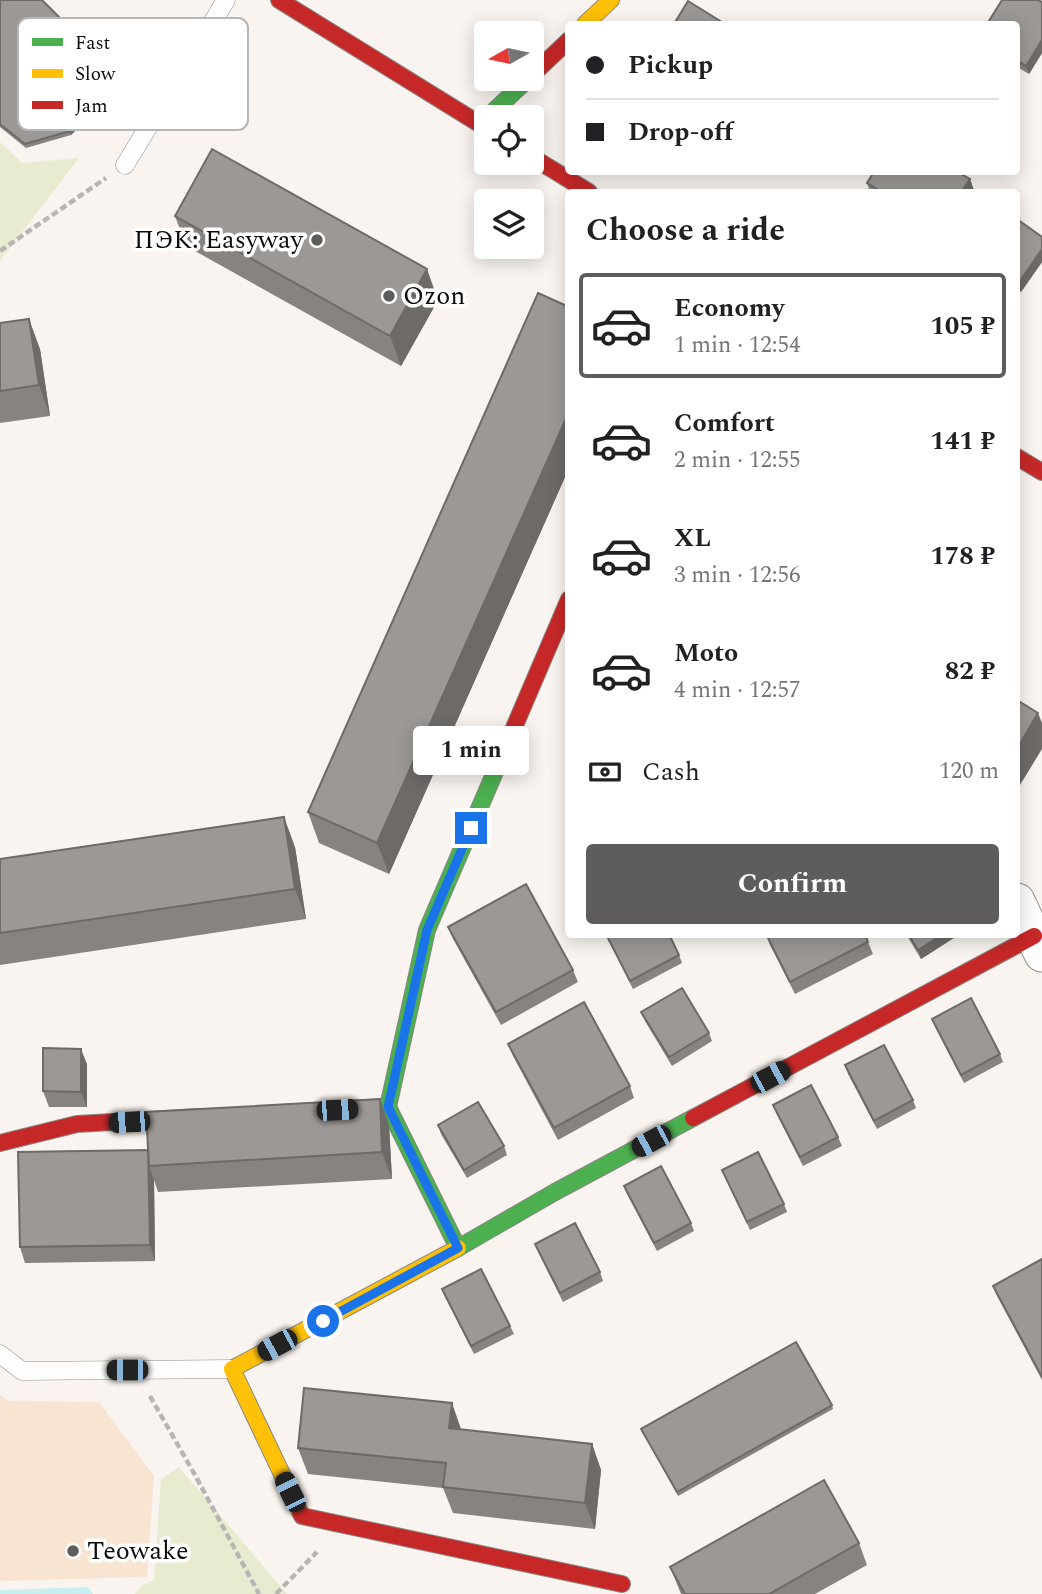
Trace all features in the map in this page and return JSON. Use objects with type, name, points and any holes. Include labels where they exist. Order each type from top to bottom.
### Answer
[{"type":"street","points":[[279,0],[474,120]]},
{"type":"street","points":[[588,21],[611,0]]},
{"type":"street","points":[[544,64],[565,44]]},
{"type":"street","points":[[503,105],[516,91]]},
{"type":"street","points":[[544,164],[584,189]]},
{"type":"street","points":[[1020,459],[1042,472]]},
{"type":"street","points":[[458,1248],[388,1107],[427,930],[565,608]]},
{"type":"street","points":[[622,1584],[302,1516],[232,1369],[458,1248],[555,1192],[1038,945],[1020,907]]},
{"type":"street","points":[[321,1111],[388,1107]]},
{"type":"street","points":[[0,1143],[77,1124],[212,1117]]},
{"type":"lane","points":[[215,18],[226,0]]},
{"type":"lane","points":[[125,165],[146,130]]},
{"type":"lane","points":[[0,1354],[22,1371],[232,1369]]},
{"type":"path","points":[[0,251],[125,165]]},
{"type":"path","points":[[140,1395],[152,1396],[258,1594]]},
{"type":"path","points":[[276,1594],[344,1525]]},
{"type":"green space","points":[[0,142],[22,163],[79,158],[0,261]]},
{"type":"green space","points":[[179,1467],[287,1594],[135,1594],[142,1585],[154,1580],[161,1479]]},
{"type":"sand","points":[[0,1395],[9,1401],[99,1402],[154,1476],[147,1577],[0,1581]]},
{"type":"water","points":[[88,1587],[93,1594],[0,1594],[0,1590]]},
{"type":"building","points":[[0,0],[42,0],[60,18],[18,18],[18,130],[71,130],[25,144],[0,124]]},
{"type":"building","points":[[1002,0],[1042,2],[1042,40],[1026,66],[1020,62],[1020,21],[989,21]]},
{"type":"building","points":[[688,1],[720,21],[676,21]]},
{"type":"building","points":[[212,149],[427,269],[390,336],[175,216]]},
{"type":"building","points":[[872,175],[963,175],[970,179],[963,189],[877,189],[867,183]]},
{"type":"building","points":[[1020,221],[1042,237],[1042,249],[1020,281]]},
{"type":"building","points":[[538,293],[565,305],[565,421],[377,843],[308,812]]},
{"type":"building","points":[[29,319],[39,385],[0,391],[0,323]]},
{"type":"building","points":[[1020,702],[1038,713],[1020,744]]},
{"type":"building","points":[[284,817],[295,889],[0,933],[0,859]]},
{"type":"building","points":[[526,884],[573,970],[496,1012],[448,927]]},
{"type":"building","points":[[608,938],[671,938],[679,955],[630,981]]},
{"type":"building","points":[[768,938],[866,938],[868,942],[790,982]]},
{"type":"building","points":[[910,938],[937,938],[918,950]]},
{"type":"building","points":[[682,988],[709,1033],[669,1057],[641,1012]]},
{"type":"building","points":[[971,998],[1000,1054],[961,1075],[932,1019]]},
{"type":"building","points":[[584,1002],[630,1086],[554,1128],[508,1044]]},
{"type":"building","points":[[884,1045],[913,1100],[874,1121],[845,1065]]},
{"type":"building","points":[[43,1048],[81,1049],[81,1092],[43,1091]]},
{"type":"building","points":[[811,1085],[838,1137],[800,1157],[773,1105]]},
{"type":"building","points":[[380,1099],[382,1152],[149,1166],[146,1112]]},
{"type":"building","points":[[478,1102],[504,1146],[464,1170],[438,1125]]},
{"type":"building","points":[[148,1150],[150,1245],[20,1247],[18,1152]]},
{"type":"building","points":[[758,1152],[784,1204],[747,1222],[722,1170]]},
{"type":"building","points":[[661,1166],[691,1223],[654,1243],[624,1186]]},
{"type":"building","points":[[575,1223],[600,1272],[560,1293],[535,1244]]},
{"type":"building","points":[[1042,1259],[1042,1377],[993,1286]]},
{"type":"building","points":[[481,1269],[510,1326],[471,1346],[442,1289]]},
{"type":"building","points":[[796,1342],[832,1405],[677,1492],[641,1429]]},
{"type":"building","points":[[304,1388],[452,1403],[449,1428],[592,1444],[585,1503],[443,1487],[446,1463],[298,1448]]},
{"type":"building","points":[[824,1480],[859,1543],[769,1594],[685,1594],[670,1567]]},
{"type":"traffic: fast","points":[[500,105],[515,91]]},
{"type":"traffic: fast","points":[[330,1110],[388,1107],[427,930],[507,744]]},
{"type":"traffic: fast","points":[[388,1107],[458,1248],[693,1118]]},
{"type":"traffic: slow","points":[[588,21],[611,0]]},
{"type":"traffic: slow","points":[[300,1512],[232,1369],[458,1248]]},
{"type":"traffic: jam","points":[[279,0],[474,121]]},
{"type":"traffic: jam","points":[[544,64],[565,44]]},
{"type":"traffic: jam","points":[[544,164],[584,189]]},
{"type":"traffic: jam","points":[[1020,459],[1042,472]]},
{"type":"traffic: jam","points":[[507,744],[565,608]]},
{"type":"traffic: jam","points":[[693,1118],[1034,936]]},
{"type":"traffic: jam","points":[[0,1143],[77,1124],[200,1117]]},
{"type":"traffic: jam","points":[[300,1512],[302,1516],[622,1584]]},
{"type":"place","name":"ПЭК: Easyway","points":[[317,240]]},
{"type":"place","name":"Ozon","points":[[389,296]]},
{"type":"place","name":"Teowake","points":[[73,1551]]},
{"type":"route","points":[[323,1321],[458,1248],[388,1107],[427,930],[471,828]]}]
